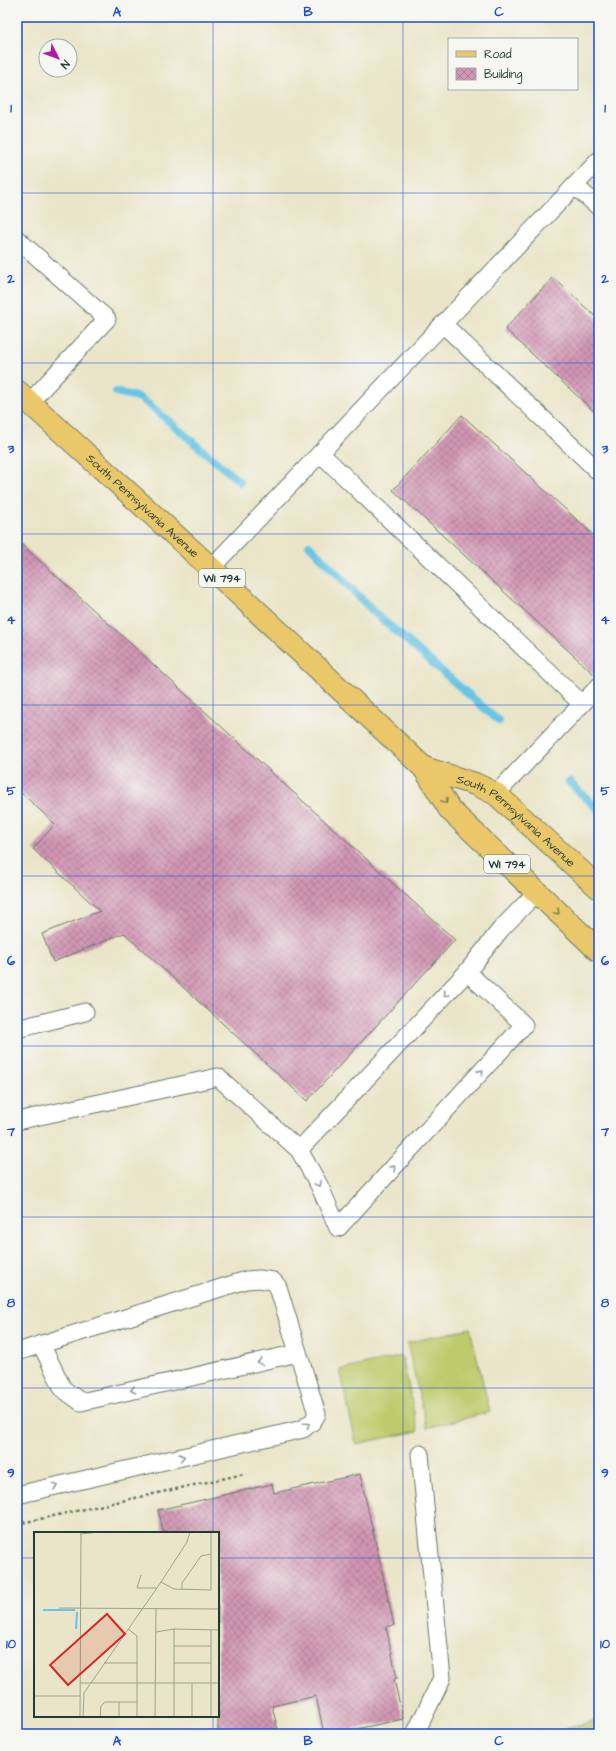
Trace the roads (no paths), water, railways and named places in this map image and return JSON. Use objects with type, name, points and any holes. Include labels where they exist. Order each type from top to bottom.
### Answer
[{"type":"main road","name":"South Pennsylvania Avenue","points":[[23,397],[211,568],[424,768],[450,810],[599,951]]},
{"type":"main road","name":"South Pennsylvania Avenue","points":[[424,768],[475,784],[496,794],[599,888]]},
{"type":"lane","points":[[211,568],[599,160]]},
{"type":"lane","points":[[575,186],[599,207]]},
{"type":"lane","points":[[17,239],[107,319],[23,397]]},
{"type":"lane","points":[[443,324],[599,472]]},
{"type":"lane","points":[[320,453],[582,704]]},
{"type":"lane","points":[[496,794],[599,686]]},
{"type":"lane","points":[[299,1150],[467,972],[501,929],[537,892]]},
{"type":"lane","points":[[17,1121],[218,1076],[299,1150],[319,1185],[338,1228],[524,1025],[467,972]]},
{"type":"lane","points":[[17,1029],[85,1012]]},
{"type":"lane","points":[[17,1352],[246,1280],[259,1279],[273,1281],[278,1287],[317,1414],[313,1421],[303,1428],[17,1495]]},
{"type":"lane","points":[[41,1344],[63,1389],[81,1402],[298,1354]]},
{"type":"lane","points":[[415,1734],[442,1678],[420,1454]]},
{"type":"waterway","points":[[116,392],[138,397],[151,406],[240,482]]},
{"type":"waterway","points":[[309,545],[374,612],[499,721]]},
{"type":"waterway","points":[[569,782],[599,810]]}]
